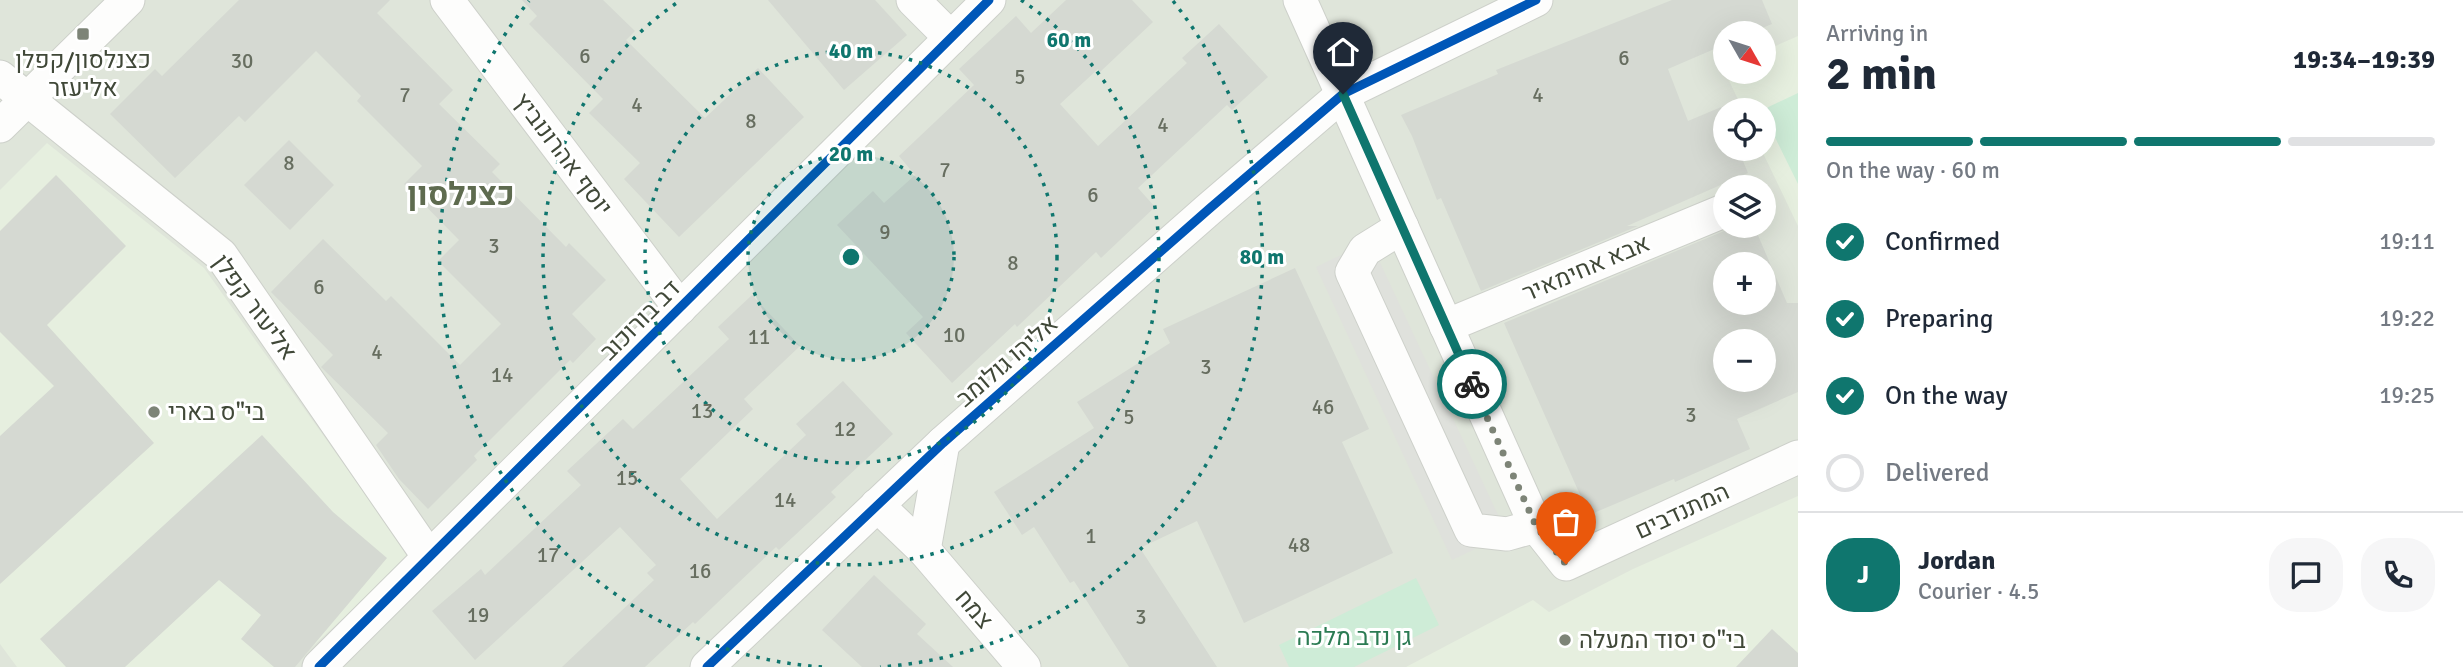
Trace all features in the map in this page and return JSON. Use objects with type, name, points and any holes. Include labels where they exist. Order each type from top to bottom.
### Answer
[{"type":"street","points":[[0,126],[128,0]]},
{"type":"street","name":"יוסף אהרונוביץ","points":[[447,0],[680,308]]},
{"type":"street","points":[[913,0],[951,38]]},
{"type":"street","name":"דב בורוכוב","points":[[319,667],[989,0]]},
{"type":"street","points":[[1300,0],[1343,94],[1446,326],[1522,530],[1471,530],[1352,272],[1365,250],[1402,227]]},
{"type":"street","name":"אליהו גולומב","points":[[707,667],[943,443],[1343,94],[1536,0]]},
{"type":"street","name":"אליעזר קפלן","points":[[0,77],[221,255],[429,557]]},
{"type":"street","name":"אבא אחימאיר","points":[[1446,326],[1713,215]]},
{"type":"street","points":[[924,550],[943,443]]},
{"type":"street","name":"המתנדבים","points":[[1522,530],[1566,564],[1798,457]]},
{"type":"street","name":"צמח","points":[[877,505],[924,550],[1024,667]]},
{"type":"shaded area","points":[[0,0],[1798,0],[1798,667],[0,667]]},
{"type":"shaded area","points":[[1798,36],[1798,226],[1776,175],[1767,161],[1776,161],[1776,98],[1737,98],[1731,84],[1776,84],[1776,46]]},
{"type":"shaded area","name":"בי\"ס בארי","points":[[47,143],[204,268],[410,557],[290,667],[17,667],[0,644],[0,190]]},
{"type":"shaded area","points":[[1370,241],[1507,534],[1452,560],[1316,267]]},
{"type":"shaded area","points":[[1798,496],[1798,667],[1406,667],[1533,600],[1549,612],[1633,569]]},
{"type":"green space","points":[[1798,93],[1798,184],[1776,139],[1776,103]]},
{"type":"green space","name":"גן נדב מלכה","points":[[1416,578],[1439,625],[1354,667],[1289,667],[1279,645]]},
{"type":"building","points":[[239,0],[390,0],[377,13],[453,90],[439,104],[500,164],[492,172],[566,247],[569,243],[606,280],[572,314],[596,339],[573,363],[570,360],[474,456],[477,460],[428,509],[399,479],[376,445],[388,433],[321,367],[333,355],[271,292],[323,239],[386,301],[391,296],[460,365],[501,324],[438,261],[459,240],[404,184],[422,166],[357,101],[361,96],[316,51],[245,122],[239,116],[175,178],[110,114],[155,69],[162,76]]},
{"type":"building","points":[[522,0],[603,0],[635,31],[626,40],[705,118],[758,68],[804,117],[679,237],[624,179],[640,163],[589,113],[603,99],[529,24],[537,16]]},
{"type":"building","points":[[768,0],[875,0],[907,35],[844,90]]},
{"type":"building","points":[[1066,0],[1132,0],[1153,22],[1100,72],[1098,69],[1060,104],[1098,146],[1187,63],[1182,58],[1219,24],[1268,77],[1232,110],[1227,105],[1138,188],[1155,207],[1101,258],[1096,252],[1017,327],[1015,324],[952,383],[906,333],[923,317],[837,225],[873,191],[884,203],[915,175],[899,156],[974,85],[959,69],[1016,16],[1031,33]]},
{"type":"building","points":[[1672,0],[1762,0],[1771,21],[1713,21],[1713,50],[1668,69],[1688,121],[1713,110],[1713,161],[1743,161],[1748,173],[1713,175],[1713,188],[1627,226],[1638,226],[1481,291],[1441,198],[1437,200],[1401,115],[1498,74],[1496,70]]},
{"type":"building","points":[[289,140],[334,185],[290,230],[244,185]]},
{"type":"building","points":[[56,175],[126,246],[47,325],[154,443],[0,584],[0,436],[54,386],[0,332],[0,231]]},
{"type":"building","points":[[1713,236],[1713,238],[1759,238],[1765,252],[1713,252],[1713,315],[1776,315],[1776,277],[1787,303],[1798,303],[1798,392],[1737,419],[1750,449],[1589,515],[1504,323]]},
{"type":"building","points":[[1295,268],[1369,429],[1342,442],[1393,553],[1244,623],[1197,521],[1140,548],[1217,667],[1129,667],[1074,581],[1070,583],[1034,527],[1022,535],[994,492],[1094,428],[1077,402],[1170,343],[1163,329]]},
{"type":"building","points":[[752,295],[800,346],[744,399],[753,409],[680,479],[717,519],[806,435],[796,424],[843,381],[893,434],[831,492],[836,497],[779,550],[776,547],[645,667],[562,667],[654,580],[647,573],[656,565],[620,527],[475,660],[432,611],[481,569],[485,575],[581,485],[567,471],[623,419],[633,429],[729,339],[718,327]]},
{"type":"building","points":[[262,435],[333,512],[387,558],[295,667],[274,667],[241,639],[261,615],[219,580],[125,667],[66,667],[40,639]]},
{"type":"building","points":[[874,575],[926,624],[917,634],[953,667],[862,667],[822,630]]},
{"type":"building","points":[[1772,629],[1798,653],[1798,667],[1736,667]]},
{"type":"cycle path","points":[[319,667],[989,0]]},
{"type":"cycle path","points":[[707,667],[943,443],[1343,94],[1536,0]]},
{"type":"way so far","points":[[1472,384],[1536,526],[1566,564]]},
{"type":"place","name":"כצנלסון/קפלן אליעזר","points":[[83,34]]},
{"type":"place","name":"בי\"ס בארי","points":[[154,412]]},
{"type":"place","name":"בי\"ס יסוד המעלה","points":[[1565,640]]},
{"type":"district","name":"כצנלסון","points":[[461,194]]},
{"type":"route","points":[[1343,94],[1472,384]]}]
